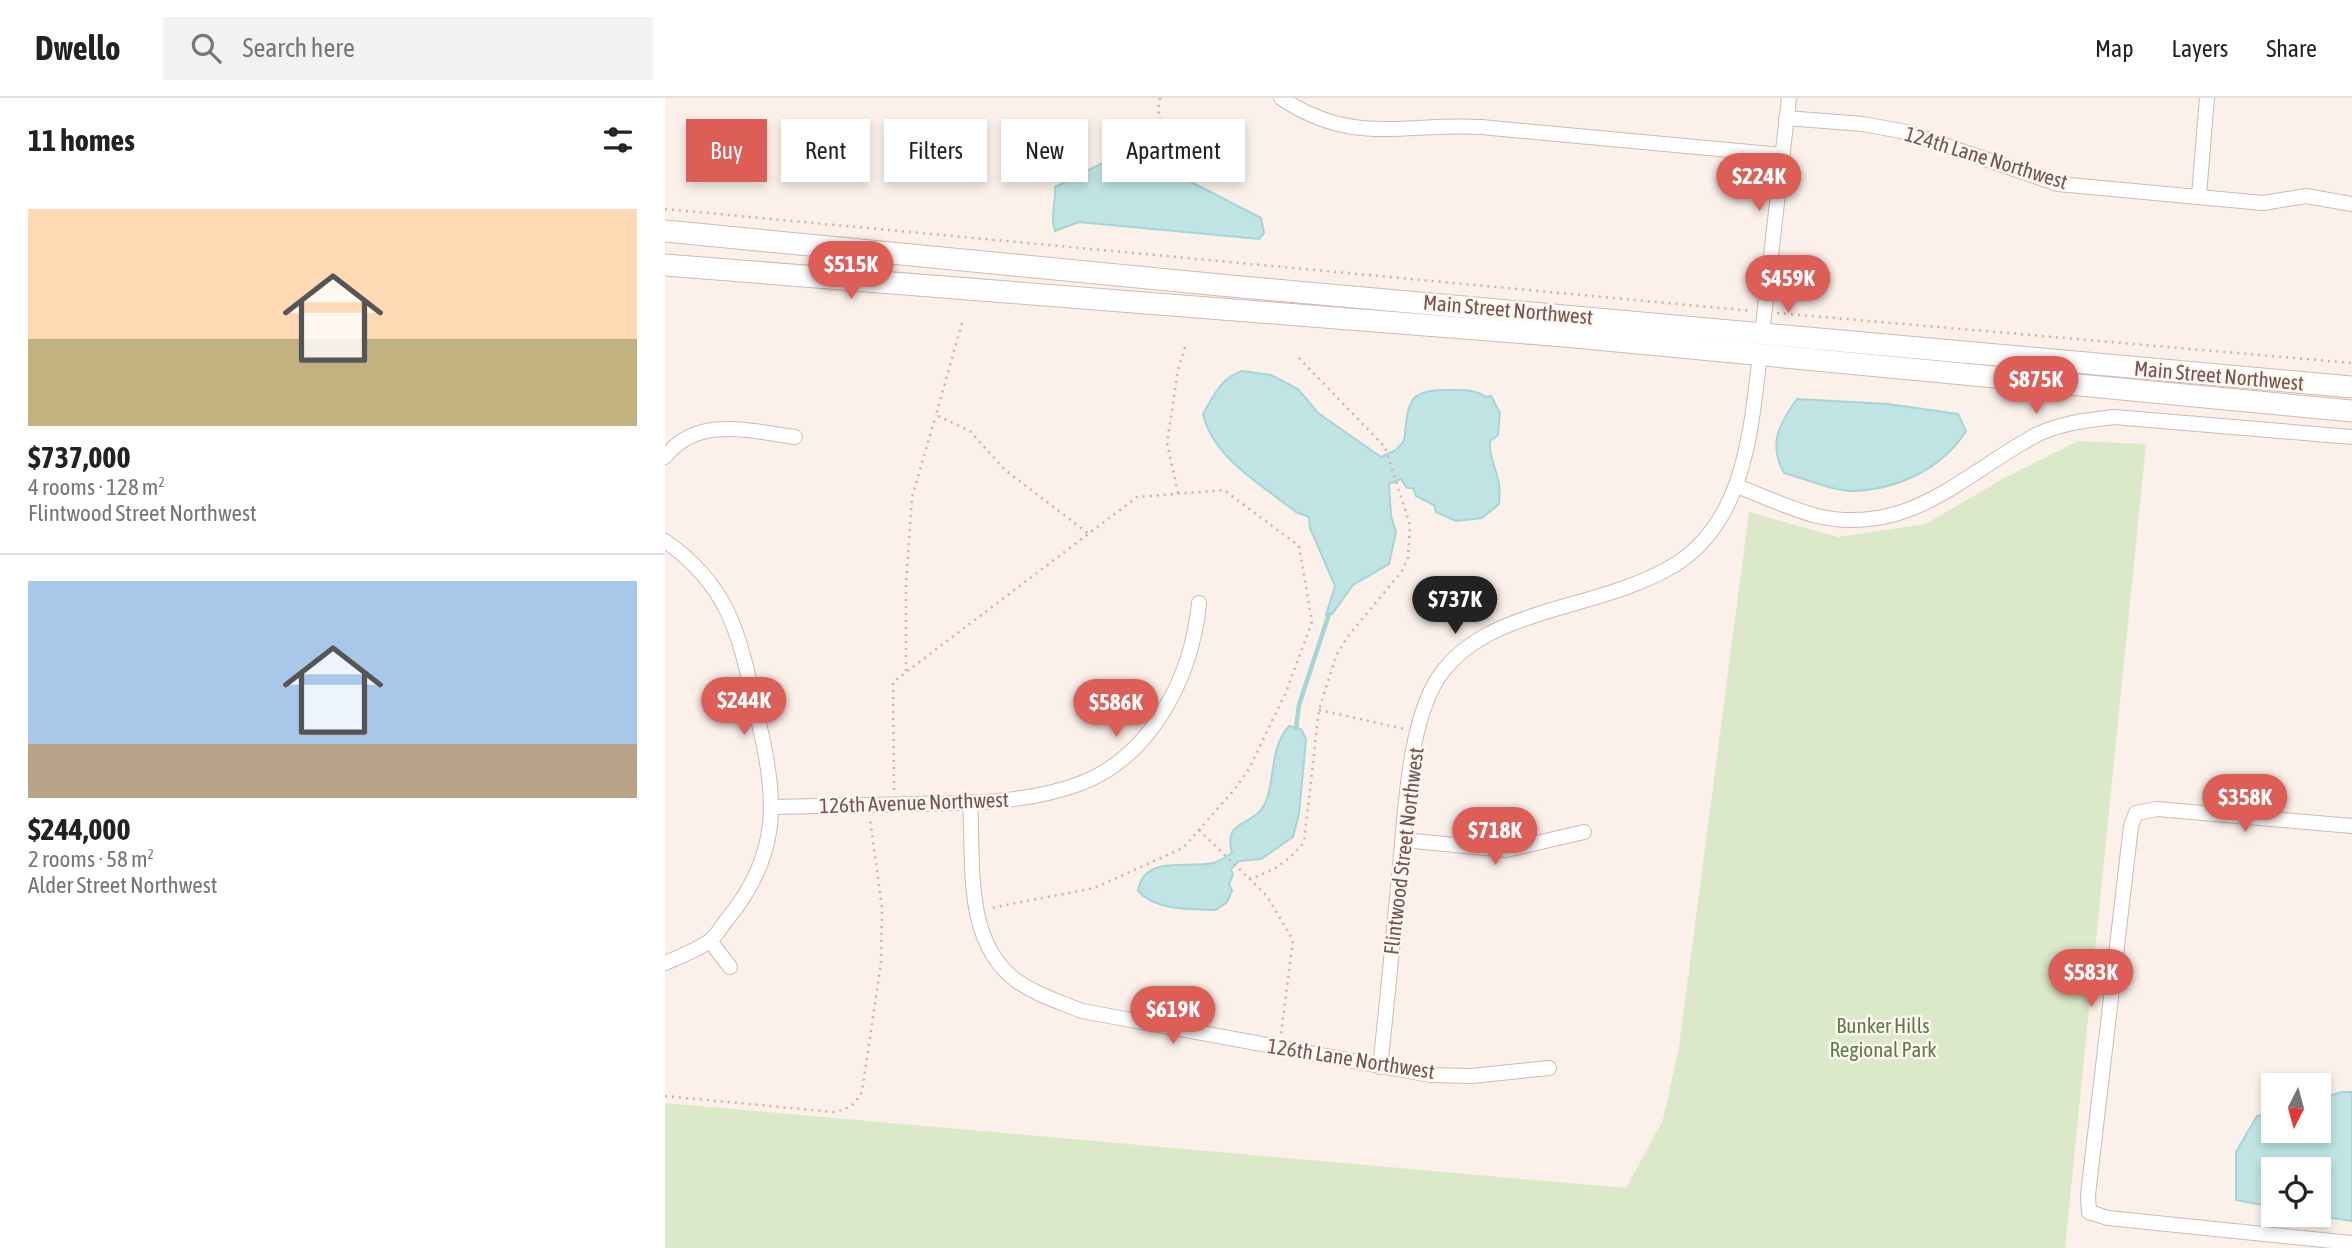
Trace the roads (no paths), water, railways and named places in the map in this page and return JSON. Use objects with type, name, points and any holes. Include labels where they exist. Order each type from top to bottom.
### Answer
[{"type":"main road","name":"Main Street Northwest","points":[[665,231],[2168,373],[2352,387]]},
{"type":"main road","name":"Main Street Northwest","points":[[665,265],[1055,293],[1763,334],[2352,411]]},
{"type":"street","points":[[1280,98],[1322,121],[1350,129],[1373,130],[1437,124],[1782,155]]},
{"type":"street","name":"Flintwood Street Northwest","points":[[1380,1067],[1409,774],[1423,712],[1442,671],[1485,634],[1632,585],[1677,563],[1707,534],[1737,486],[1749,447],[1789,98]]},
{"type":"street","points":[[2199,195],[2207,98]]},
{"type":"street","name":"124th Lane Northwest","points":[[1786,118],[1863,124],[1906,132],[2058,184],[2263,203],[2307,196],[2352,204]]},
{"type":"street","points":[[1737,486],[1818,516],[1850,519],[1888,516],[1936,499],[2038,434],[2079,421],[2114,417],[2352,437]]},
{"type":"street","points":[[665,457],[676,442],[698,431],[729,428],[796,437]]},
{"type":"street","points":[[665,541],[692,559],[718,592],[741,642],[766,756],[771,807],[767,844],[758,875],[740,904],[710,941],[665,963]]},
{"type":"street","name":"126th Avenue Northwest","points":[[771,807],[970,803],[1023,799],[1080,784],[1110,767],[1146,737],[1172,697],[1197,630],[1199,603]]},
{"type":"street","name":"126th Lane Northwest","points":[[970,803],[980,932],[993,956],[1016,980],[1043,996],[1082,1011],[1380,1067],[1472,1076],[1549,1068]]},
{"type":"street","points":[[2352,826],[2157,809],[2136,813],[2131,827],[2105,1031],[2088,1195],[2089,1212],[2108,1219],[2352,1243]]},
{"type":"street","points":[[1403,840],[1506,850],[1584,832]]},
{"type":"street","points":[[710,941],[730,967]]},
{"type":"water","points":[[1102,163],[1102,182],[1191,182],[1261,218],[1264,233],[1259,239],[1079,222],[1055,231],[1055,187],[1065,182],[1088,182],[1088,170]]},
{"type":"water","points":[[1242,371],[1271,375],[1298,389],[1318,413],[1381,457],[1396,450],[1404,441],[1409,408],[1412,401],[1424,392],[1459,390],[1491,396],[1500,413],[1498,435],[1490,441],[1499,485],[1499,504],[1482,518],[1456,521],[1436,512],[1434,505],[1416,496],[1413,488],[1407,488],[1401,479],[1389,484],[1391,516],[1396,532],[1389,564],[1353,585],[1332,614],[1326,615],[1335,586],[1310,528],[1309,517],[1296,512],[1254,481],[1228,457],[1208,430],[1203,414],[1223,383]]},
{"type":"water","points":[[1797,399],[1888,404],[1958,414],[1966,431],[1945,456],[1932,466],[1902,481],[1854,491],[1838,489],[1784,473],[1779,463],[1776,443],[1778,434]]},
{"type":"water","points":[[1289,726],[1301,729],[1306,739],[1299,814],[1293,837],[1261,859],[1239,861],[1231,869],[1233,875],[1229,884],[1232,891],[1227,902],[1216,910],[1164,906],[1145,898],[1138,891],[1142,879],[1158,867],[1213,863],[1232,853],[1230,843],[1233,831],[1259,812],[1265,804],[1277,748]]},
{"type":"water","points":[[2352,1092],[2352,1221],[2331,1218],[2331,1157],[2261,1157],[2261,1205],[2236,1200],[2236,1152],[2257,1116],[2261,1115],[2261,1143],[2331,1143],[2331,1095]]},
{"type":"waterway","points":[[1296,728],[1299,705],[1329,614]]},
{"type":"park label","name":"Bunker Hills Regional Park","points":[[1883,1038]]}]
